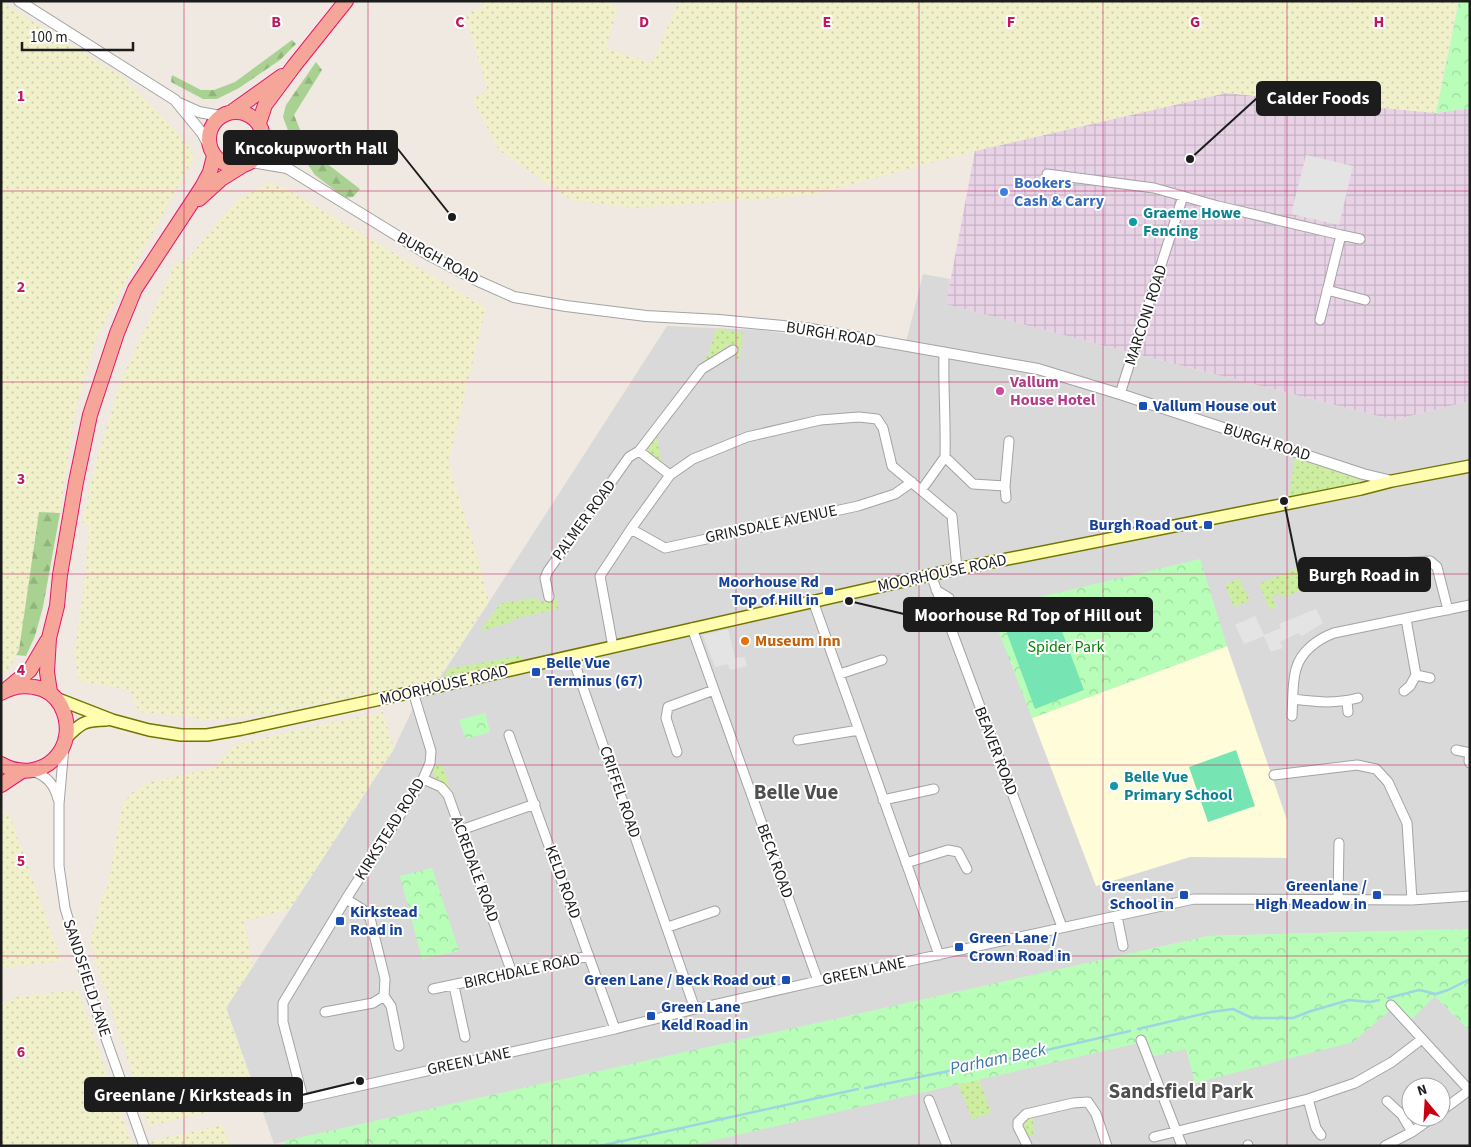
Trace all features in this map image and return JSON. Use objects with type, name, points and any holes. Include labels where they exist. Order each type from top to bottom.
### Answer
[{"type":"highway","points":[[259,123],[265,105],[346,1]]},
{"type":"highway","points":[[1,785],[27,771],[44,767],[56,758],[66,741],[68,725],[65,714],[54,696],[47,672],[49,638],[57,606],[60,575],[76,482],[90,415],[117,333],[135,289],[190,208],[210,172],[212,151],[208,137],[214,122],[294,66]]},
{"type":"highway","points":[[190,208],[220,180],[258,156],[262,148],[264,138],[259,123],[247,114],[240,112],[226,114]]},
{"type":"highway","points":[[212,151],[220,161],[227,165],[246,164]]},
{"type":"highway","points":[[4,691],[30,670],[49,638]]},
{"type":"highway","points":[[4,691],[16,687],[30,686],[43,689],[54,696]]},
{"type":"highway","points":[[1,764],[27,771]]},
{"type":"main road","name":"MOORHOUSE ROAD","points":[[54,696],[112,720],[149,730],[181,735],[207,734],[242,729],[613,647],[957,568],[1470,466]]},
{"type":"main road","name":"MOORHOUSE ROAD","points":[[66,741],[82,723],[92,720],[112,720]]},
{"type":"street","points":[[19,1],[176,101],[200,112],[226,114]]},
{"type":"street","points":[[176,101],[202,134],[212,151]]},
{"type":"street","name":"BURGH ROAD","points":[[264,138],[276,150],[288,168],[426,254],[514,297],[646,316],[719,320],[805,328],[1038,368],[1392,482]]},
{"type":"street","name":"BURGH ROAD","points":[[246,164],[288,168]]},
{"type":"street","points":[[1047,174],[1154,188],[1360,239]]},
{"type":"street","name":"MARCONI ROAD","points":[[1120,394],[1183,196]]},
{"type":"street","points":[[1320,320],[1341,235]]},
{"type":"street","points":[[1327,290],[1365,300]]},
{"type":"street","name":"PALMER ROAD","points":[[549,596],[545,578],[548,571],[629,458],[638,451],[702,369],[733,350]]},
{"type":"street","points":[[925,485],[945,458],[944,352]]},
{"type":"street","points":[[613,647],[600,576],[670,475],[693,459],[747,437],[820,420],[859,417],[878,419],[883,428],[892,466],[952,516],[957,568]]},
{"type":"street","points":[[1006,498],[1005,486],[1009,441]]},
{"type":"street","points":[[638,451],[670,475]]},
{"type":"street","points":[[945,458],[973,484],[1005,486]]},
{"type":"street","points":[[1361,489],[1363,474]]},
{"type":"street","name":"GRINSDALE AVENUE","points":[[631,529],[665,548],[858,506],[895,494],[912,482]]},
{"type":"street","points":[[1351,566],[1430,560],[1437,566],[1448,610]]},
{"type":"street","name":"BEAVER ROAD","points":[[931,575],[936,590],[949,598],[946,617],[1062,927]]},
{"type":"street","points":[[813,601],[939,955]]},
{"type":"street","points":[[1292,716],[1296,668],[1314,642],[1334,633],[1470,605]]},
{"type":"street","points":[[1404,691],[1410,686],[1416,675],[1406,619]]},
{"type":"street","name":"BECK ROAD","points":[[692,628],[818,981]]},
{"type":"street","name":"CRIFFEL ROAD","points":[[572,656],[695,1008]]},
{"type":"street","points":[[840,674],[882,660]]},
{"type":"street","points":[[1416,675],[1430,678]]},
{"type":"street","points":[[678,752],[666,718],[668,707],[714,690]]},
{"type":"street","name":"KIRKSTEAD ROAD","points":[[303,1098],[283,1022],[283,1003],[346,899],[423,779],[430,763],[431,751],[413,692]]},
{"type":"street","points":[[1293,699],[1323,703],[1358,698]]},
{"type":"street","points":[[1347,701],[1348,712]]},
{"type":"street","points":[[798,740],[859,730]]},
{"type":"street","name":"KELD ROAD","points":[[509,735],[615,1029]]},
{"type":"street","name":"SANDSFIELD LANE","points":[[66,741],[59,804],[59,866],[65,908],[92,999],[144,1146]]},
{"type":"street","points":[[1456,750],[1470,753],[1470,762]]},
{"type":"street","points":[[1274,775],[1357,764],[1376,769],[1388,782],[1407,823],[1412,900]]},
{"type":"street","points":[[27,771],[46,777],[56,793],[59,804]]},
{"type":"street","name":"ACREDALE ROAD","points":[[423,779],[441,787],[448,795],[512,973]]},
{"type":"street","points":[[883,800],[934,789]]},
{"type":"street","points":[[462,830],[535,804]]},
{"type":"street","points":[[1338,899],[1339,843]]},
{"type":"street","points":[[906,863],[948,850],[958,852],[967,869]]},
{"type":"street","name":"GREEN LANE","points":[[266,1107],[615,1029],[695,1008],[1194,899],[1412,900],[1470,896]]},
{"type":"street","points":[[346,899],[362,909],[370,918],[385,979],[384,996],[391,1006],[399,1046]]},
{"type":"street","points":[[668,927],[715,911]]},
{"type":"street","points":[[1117,916],[1123,946]]},
{"type":"street","name":"BIRCHDALE ROAD","points":[[433,990],[589,956]]},
{"type":"street","name":"BIRCHDALE ROAD","points":[[454,986],[465,1036]]},
{"type":"street","points":[[326,1012],[373,1003],[384,996]]},
{"type":"street","points":[[1392,1005],[1469,1090],[1451,1104]]},
{"type":"street","points":[[1154,1137],[1308,1099],[1355,1083],[1392,1062],[1422,1039]]},
{"type":"street","points":[[1142,1040],[1182,1146]]},
{"type":"street","points":[[1308,1099],[1316,1128],[1321,1136]]},
{"type":"street","points":[[929,1100],[947,1146]]},
{"type":"street","points":[[1387,1101],[1402,1116],[1412,1132]]},
{"type":"street","points":[[1027,1145],[1018,1127],[1018,1122],[1026,1114],[1073,1103],[1088,1102],[1096,1114],[1107,1146]]},
{"type":"street","points":[[1385,1146],[1419,1127]]},
{"type":"shaded area","points":[[1226,93],[1436,113],[1470,108],[1470,401],[1394,420],[946,304],[975,151]]},
{"type":"shaded area","points":[[1306,155],[1353,166],[1339,225],[1291,214]]},
{"type":"shaded area","points":[[923,274],[950,279],[947,304],[1394,420],[1470,401],[1470,929],[1209,936],[274,1144],[226,1008],[394,749],[424,684],[438,681],[667,326],[760,330],[904,350]]},
{"type":"shaded area","points":[[1316,609],[1323,623],[1302,636],[1298,633],[1280,642],[1283,648],[1271,652],[1264,636],[1244,644],[1235,625],[1255,616],[1264,635],[1281,628],[1279,624]]},
{"type":"shaded area","points":[[728,629],[735,658],[745,657],[747,666],[730,670],[728,664],[715,667],[703,635]]},
{"type":"shaded area","name":"Belle Vue Primary School","points":[[1227,646],[1287,820],[1287,858],[1190,857],[1096,886],[1032,718]]},
{"type":"shaded area","points":[[1435,996],[1470,1031],[1470,1146],[683,1146],[1143,1042],[1154,1056],[1186,1048],[1196,1083],[1396,1005]]},
{"type":"green space","points":[[482,1],[610,1],[617,10],[606,48],[652,63],[679,1],[1335,1],[1347,5],[1349,1],[1458,1],[1436,113],[1226,93],[975,151],[811,195],[633,208],[571,200],[499,150],[472,98],[488,91],[465,14],[483,7]]},
{"type":"green space","points":[[1459,1],[1470,1],[1470,108],[1436,113]]},
{"type":"green space","points":[[1,2],[122,77],[189,145],[194,158],[96,339],[75,411],[60,513],[39,512],[19,650],[9,669],[1,673]]},
{"type":"green space","points":[[292,40],[296,44],[280,60],[239,88],[217,99],[203,99],[171,82],[172,75],[201,90],[214,90],[235,82]]},
{"type":"green space","points":[[316,62],[322,70],[294,115],[308,149],[360,189],[353,197],[345,198],[315,175],[292,141],[283,117],[286,105]]},
{"type":"green space","points":[[269,183],[285,188],[486,308],[448,463],[472,538],[489,601],[437,681],[261,715],[197,721],[197,717],[139,712],[130,690],[79,681],[74,655],[86,572],[89,526],[82,522],[97,459],[120,383],[175,264],[188,258],[237,200]]},
{"type":"green space","points":[[716,329],[743,333],[739,362],[735,355],[738,352],[731,343],[722,349],[723,352],[705,364],[703,362],[709,354]]},
{"type":"green space","points":[[657,436],[661,462],[652,457],[648,451],[648,448]]},
{"type":"green space","points":[[1295,458],[1356,478],[1359,480],[1359,483],[1289,497]]},
{"type":"green space","points":[[39,512],[60,513],[43,607],[35,636],[26,656],[16,655],[19,650]]},
{"type":"green space","name":"Spider Park","points":[[1200,559],[1227,646],[1032,718],[990,609]]},
{"type":"green space","points":[[1297,568],[1305,588],[1283,598],[1280,593],[1272,596],[1276,607],[1270,610],[1259,584]]},
{"type":"green space","points":[[1240,578],[1242,581],[1240,582],[1250,600],[1234,607],[1225,585]]},
{"type":"green space","points":[[537,598],[538,602],[557,598],[558,609],[513,619],[512,622],[480,631],[501,603]]},
{"type":"green space","points":[[1054,610],[1084,690],[1035,709],[1005,628]]},
{"type":"green space","points":[[522,655],[522,658],[514,665],[443,680],[448,669]]},
{"type":"green space","points":[[383,712],[394,748],[290,909],[244,921],[253,966],[226,1008],[259,1101],[149,1126],[90,943],[102,895],[107,889],[122,806],[131,793],[150,782],[213,768],[235,745]]},
{"type":"green space","points":[[485,713],[490,732],[466,739],[459,720]]},
{"type":"green space","points":[[1236,750],[1255,806],[1208,822],[1189,767]]},
{"type":"green space","points":[[434,766],[443,766],[449,785],[446,787],[436,779]]},
{"type":"green space","points":[[8,811],[62,961],[1,968],[1,820]]},
{"type":"green space","points":[[432,868],[459,951],[422,959],[400,876]]},
{"type":"green space","points":[[1470,929],[1470,1031],[1435,996],[1412,1019],[1396,1005],[1353,1042],[1195,1083],[1186,1049],[1154,1056],[1143,1042],[689,1146],[285,1146],[284,1141],[1209,936]]},
{"type":"green space","points":[[78,990],[132,1146],[1,1146],[1,1005],[19,996]]},
{"type":"green space","points":[[979,1079],[991,1113],[972,1119],[958,1084]]},
{"type":"green space","points":[[1033,1117],[1033,1136],[1026,1133],[1023,1122],[1027,1118]]},
{"type":"green space","points":[[222,1125],[230,1146],[152,1146],[150,1141]]},
{"type":"waterway","name":"Parham Beck","points":[[1388,998],[1419,990],[1436,994],[1470,979]]},
{"type":"waterway","name":"Parham Beck","points":[[1138,1029],[1211,1012],[1233,1009],[1252,1018],[1293,1018],[1349,1000],[1370,1002],[1379,1000]]},
{"type":"waterway","name":"Parham Beck","points":[[865,1088],[998,1061],[1130,1031]]},
{"type":"waterway","name":"Parham Beck","points":[[600,1146],[858,1089]]},
{"type":"place","name":"Calder Foods","points":[[1190,159]]},
{"type":"place","name":"Bookers Cash & Carry","points":[[1004,192]]},
{"type":"place","name":"Kncokupworth Hall","points":[[452,217]]},
{"type":"place","name":"Graeme Howe Fencing","points":[[1133,222]]},
{"type":"place","name":"Vallum House Hotel","points":[[1000,391]]},
{"type":"place","name":"Vallum House out","points":[[1143,406]]},
{"type":"place","name":"Burgh Road in","points":[[1284,501]]},
{"type":"place","name":"Burgh Road out","points":[[1208,525]]},
{"type":"place","name":"Moorhouse Rd Top of Hill in","points":[[829,591]]},
{"type":"place","name":"Moorhouse Rd Top of Hill out","points":[[849,601]]},
{"type":"place","name":"Museum Inn","points":[[745,641]]},
{"type":"place","name":"Belle Vue Terminus (67)","points":[[536,672]]},
{"type":"place","name":"Belle Vue Primary School","points":[[1114,786]]},
{"type":"place","name":"Greenlane School in","points":[[1184,895]]},
{"type":"place","name":"Greenlane / High Meadow in","points":[[1377,895]]},
{"type":"place","name":"Kirkstead Road in","points":[[340,921]]},
{"type":"place","name":"Green Lane / Crown Road in","points":[[959,947]]},
{"type":"place","name":"Green Lane / Beck Road out","points":[[786,980]]},
{"type":"place","name":"Green Lane Keld Road in","points":[[651,1016]]},
{"type":"place","name":"Greenlane / Kirksteads in","points":[[360,1081]]},
{"type":"district","name":"Belle Vue","points":[[796,792]]},
{"type":"district","name":"Sandsfield Park","points":[[1181,1091]]}]
